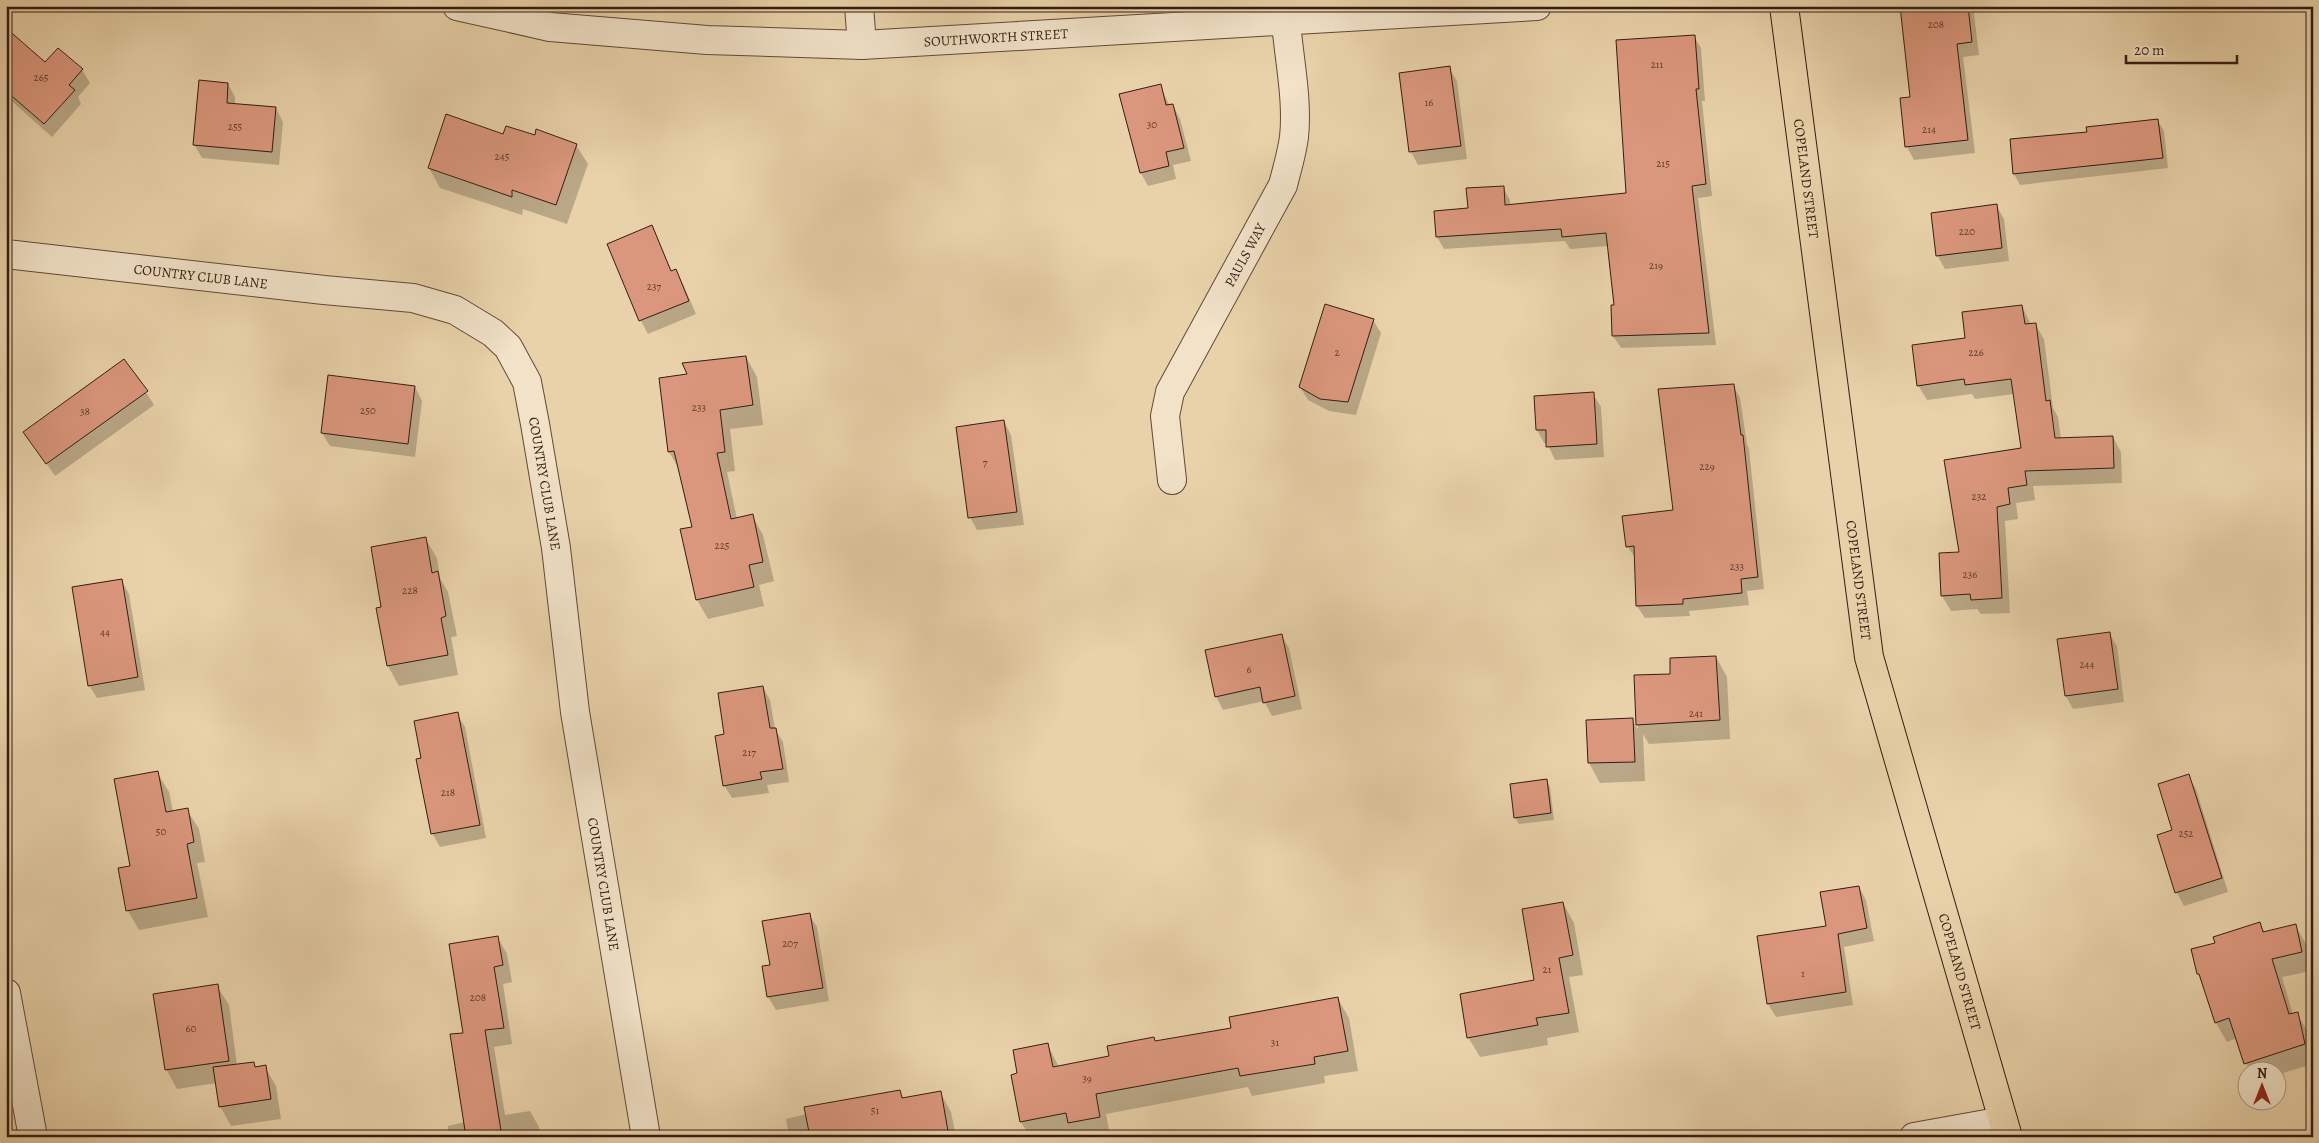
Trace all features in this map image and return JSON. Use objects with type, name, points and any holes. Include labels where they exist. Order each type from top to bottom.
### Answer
[{"type":"main road","name":"COPELAND STREET","points":[[1784,6],[1869,657],[2006,1129]]},
{"type":"street","name":"SOUTHWORTH STREET","points":[[457,6],[550,27],[707,40],[862,45],[1537,6]]},
{"type":"street","points":[[859,6],[862,45]]},
{"type":"street","name":"PAULS WAY","points":[[1172,480],[1165,416],[1170,392],[1283,186],[1290,159],[1294,136],[1294,113],[1286,22]]},
{"type":"street","name":"COUNTRY CLUB LANE","points":[[6,254],[324,290],[414,298],[455,310],[480,324],[508,347],[527,382],[535,424],[556,548],[577,722],[646,1137]]},
{"type":"street","points":[[6,993],[33,1137]]},
{"type":"street","points":[[1914,1137],[2006,1129]]},
{"type":"building","points":[[1900,6],[1968,6],[1972,42],[1957,44],[1968,140],[1905,147],[1900,98],[1910,97]]},
{"type":"building","points":[[6,28],[45,62],[58,48],[83,69],[69,85],[75,90],[44,124],[6,91]]},
{"type":"building","points":[[1695,35],[1699,89],[1696,89],[1706,184],[1692,186],[1709,333],[1612,336],[1611,305],[1614,305],[1606,233],[1562,237],[1561,229],[1436,237],[1434,211],[1468,208],[1466,188],[1504,186],[1505,205],[1626,193],[1616,40]]},
{"type":"building","points":[[1450,66],[1461,146],[1409,152],[1399,73]]},
{"type":"building","points":[[199,80],[228,83],[227,103],[276,107],[272,152],[193,145]]},
{"type":"building","points":[[1161,84],[1166,105],[1173,104],[1184,148],[1166,152],[1169,166],[1140,173],[1119,94]]},
{"type":"building","points":[[446,114],[503,134],[506,126],[535,135],[536,129],[577,144],[556,205],[512,190],[512,197],[428,168]]},
{"type":"building","points":[[2158,119],[2163,158],[2013,174],[2010,139],[2087,132],[2086,127]]},
{"type":"building","points":[[1997,204],[2002,248],[1936,256],[1931,213]]},
{"type":"building","points":[[652,225],[671,271],[676,269],[689,301],[639,321],[607,244]]},
{"type":"building","points":[[1325,304],[1374,319],[1348,402],[1320,399],[1299,387]]},
{"type":"building","points":[[2022,305],[2025,324],[2036,323],[2046,401],[2050,400],[2055,438],[2113,436],[2114,468],[2025,471],[2027,485],[2008,488],[2010,504],[1997,507],[2002,598],[1971,600],[1970,594],[1941,596],[1939,553],[1959,552],[1944,460],[2021,448],[2011,379],[1965,385],[1964,379],[1917,386],[1912,345],[1965,338],[1962,312]]},
{"type":"building","points":[[746,356],[753,405],[720,410],[725,452],[717,453],[731,519],[753,514],[763,562],[749,565],[754,587],[696,600],[680,529],[692,527],[674,451],[668,452],[659,378],[687,374],[682,363]]},
{"type":"building","points":[[124,359],[148,391],[46,464],[23,432]]},
{"type":"building","points":[[328,375],[415,386],[408,444],[321,433]]},
{"type":"building","points":[[1734,384],[1741,435],[1743,435],[1758,577],[1741,579],[1742,593],[1683,599],[1683,604],[1636,606],[1634,546],[1626,547],[1622,516],[1673,510],[1658,389]]},
{"type":"building","points":[[1594,392],[1597,444],[1546,447],[1546,430],[1536,430],[1534,396]]},
{"type":"building","points":[[1004,420],[1017,512],[968,518],[956,427]]},
{"type":"building","points":[[426,537],[432,573],[438,571],[446,616],[441,618],[448,655],[387,666],[376,608],[381,607],[371,547]]},
{"type":"building","points":[[122,579],[138,677],[88,686],[72,587]]},
{"type":"building","points":[[2110,632],[2118,689],[2065,696],[2057,639]]},
{"type":"building","points":[[1282,634],[1295,696],[1263,703],[1260,687],[1215,697],[1205,650]]},
{"type":"building","points":[[1716,656],[1720,720],[1636,725],[1634,675],[1670,674],[1670,658]]},
{"type":"building","points":[[763,686],[770,728],[776,728],[783,769],[760,772],[762,779],[723,786],[715,736],[724,734],[718,693]]},
{"type":"building","points":[[458,712],[480,825],[431,834],[416,759],[421,758],[414,721]]},
{"type":"building","points":[[1633,718],[1635,762],[1588,763],[1586,720]]},
{"type":"building","points":[[158,771],[166,812],[188,808],[194,842],[187,844],[197,898],[126,911],[118,868],[130,866],[114,779]]},
{"type":"building","points":[[2189,774],[2222,878],[2175,893],[2157,835],[2172,830],[2158,784]]},
{"type":"building","points":[[1547,779],[1551,813],[1514,818],[1510,784]]},
{"type":"building","points":[[1859,886],[1867,928],[1838,934],[1846,992],[1767,1004],[1757,936],[1826,926],[1820,892]]},
{"type":"building","points":[[1563,902],[1573,955],[1559,958],[1569,1013],[1536,1018],[1538,1025],[1467,1038],[1460,994],[1534,980],[1522,909]]},
{"type":"building","points":[[810,913],[823,988],[767,997],[762,966],[770,965],[762,921]]},
{"type":"building","points":[[2260,922],[2263,932],[2296,924],[2302,952],[2272,959],[2289,1014],[2298,1012],[2305,1044],[2256,1060],[2243,1060],[2229,1018],[2215,1023],[2199,974],[2197,974],[2191,949],[2215,943],[2213,937]]},
{"type":"building","points":[[498,936],[503,965],[494,967],[504,1028],[485,1030],[502,1137],[466,1137],[450,1034],[463,1033],[449,944]]},
{"type":"building","points":[[218,984],[229,1061],[165,1070],[153,994]]},
{"type":"building","points":[[1338,997],[1348,1051],[1314,1057],[1315,1064],[1240,1076],[1238,1068],[1096,1094],[1100,1117],[1068,1123],[1066,1113],[1020,1122],[1011,1075],[1017,1073],[1013,1050],[1048,1043],[1053,1067],[1109,1056],[1107,1046],[1154,1037],[1155,1041],[1231,1028],[1229,1017]]},
{"type":"building","points":[[254,1062],[255,1067],[266,1065],[271,1099],[219,1107],[213,1067]]},
{"type":"building","points":[[900,1090],[902,1098],[941,1091],[949,1137],[810,1137],[804,1107]]}]
